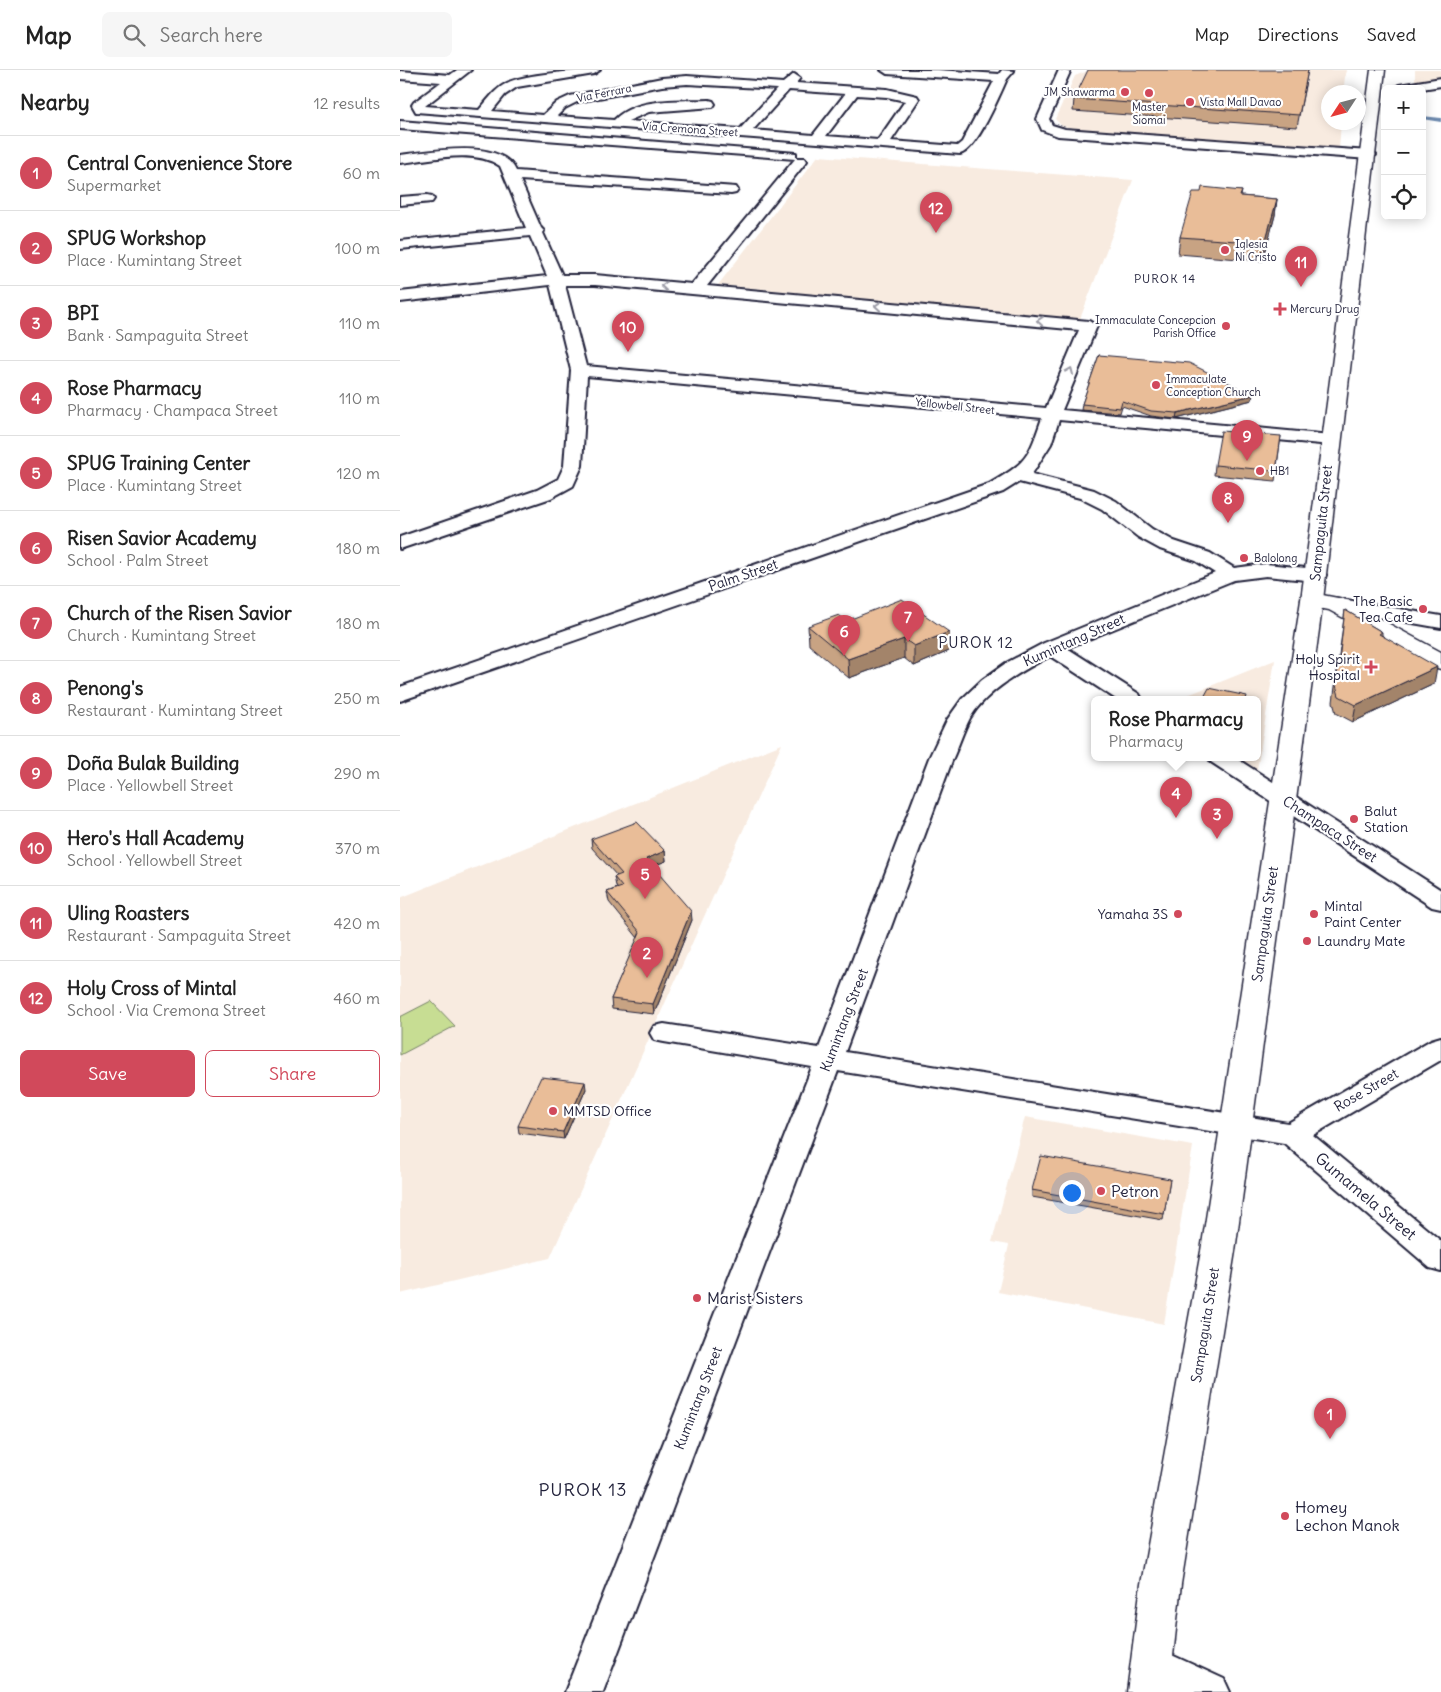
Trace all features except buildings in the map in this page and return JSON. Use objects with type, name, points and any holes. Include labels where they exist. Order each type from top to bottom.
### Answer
[{"type":"main road","name":"Sampaguita Street","points":[[1150,1678],[1162,1584],[1215,1269],[1284,799],[1321,593],[1331,440],[1369,155],[1381,89],[1378,70]]},
{"type":"main road","points":[[1321,593],[1441,662]]},
{"type":"street","points":[[400,120],[420,108],[418,105],[465,70]]},
{"type":"street","points":[[483,113],[501,92],[513,84],[594,70]]},
{"type":"street","points":[[744,134],[802,70]]},
{"type":"street","points":[[887,70],[1005,75]]},
{"type":"street","points":[[1077,70],[1057,70],[1043,119],[1047,127],[1063,133],[1369,155]]},
{"type":"street","points":[[400,75],[452,79]]},
{"type":"street","name":"Via Cremona Street","points":[[420,108],[960,150],[967,144],[1005,75]]},
{"type":"street","name":"Via Ferrara","points":[[546,118],[568,101],[662,82],[699,80],[902,94],[914,98],[882,144]]},
{"type":"street","points":[[1423,85],[1441,82]]},
{"type":"street","points":[[817,139],[854,90]]},
{"type":"street","points":[[409,96],[428,97]]},
{"type":"street","points":[[617,124],[624,116],[645,110],[676,105],[709,104]]},
{"type":"street","points":[[400,125],[796,158],[696,289],[595,280],[556,280],[400,297]]},
{"type":"street","points":[[400,159],[466,154],[490,155],[502,161],[537,231],[556,280],[579,370],[574,466],[566,482],[544,494],[400,543]]},
{"type":"street","points":[[510,174],[732,190]]},
{"type":"street","points":[[400,201],[427,199]]},
{"type":"street","points":[[400,245],[537,231]]},
{"type":"street","name":"Palm Street","points":[[400,694],[996,488],[1018,476],[1033,461],[1042,444],[1051,416],[1089,326],[696,289]]},
{"type":"street","name":"Yellowbell Street","points":[[579,370],[1051,416],[1331,440]]},
{"type":"street","points":[[1018,476],[1087,494],[1109,505],[1145,533],[1167,545],[1203,557],[1230,574]]},
{"type":"street","name":"Kumintang Street","points":[[584,1692],[829,1059],[938,767],[961,716],[978,696],[1001,676],[1051,647],[1230,574],[1266,570],[1321,593],[1441,622]]},
{"type":"street","points":[[1051,647],[1126,696]]},
{"type":"street","name":"Champaca Street","points":[[1225,761],[1441,901]]},
{"type":"street","points":[[664,1033],[1292,1134]]},
{"type":"street","name":"Rose Street","points":[[1292,1134],[1441,1047]]},
{"type":"street","name":"Gumamela Street","points":[[1292,1134],[1441,1259]]},
{"type":"street","points":[[1150,1678],[1211,1692]]},
{"type":"shaded area","name":"Vista Mall Davao","points":[[1090,70],[1346,70],[1344,85],[1321,85],[1321,130],[1340,130],[1339,149],[1084,130],[1062,126],[1055,119],[1075,76]]},
{"type":"shaded area","points":[[1415,70],[1441,70],[1441,78],[1415,82]]},
{"type":"shaded area","points":[[818,156],[1133,180],[1080,319],[718,285]]},
{"type":"shaded area","points":[[1275,660],[1261,746],[1261,696],[1185,696]]},
{"type":"shaded area","points":[[782,744],[550,1258],[400,1294],[400,898]]},
{"type":"shaded area","points":[[1243,761],[1258,761],[1257,770]]},
{"type":"shaded area","points":[[1025,1117],[1193,1146],[1164,1324],[998,1292],[1009,1245],[992,1242]]},
{"type":"green space","points":[[431,1001],[455,1026],[400,1055],[400,1017]]},
{"type":"waterway","points":[[1426,118],[1441,120]]},
{"type":"place","name":"JM Shawarma","points":[[1125,92]]},
{"type":"place","name":"Master Siomai","points":[[1149,93]]},
{"type":"place","name":"Vista Mall Davao","points":[[1190,102]]},
{"type":"place","name":"Holy Cross of Mintal","points":[[936,233]]},
{"type":"place","name":"Iglesia Ni Cristo","points":[[1225,250]]},
{"type":"place","name":"Uling Roasters","points":[[1301,287]]},
{"type":"place","name":"Mercury Drug","points":[[1280,309]]},
{"type":"place","name":"Immaculate Concepcion Parish Office","points":[[1226,326]]},
{"type":"place","name":"Hero's Hall Academy","points":[[628,352]]},
{"type":"place","name":"Immaculate Conception Church","points":[[1156,385]]},
{"type":"place","name":"Doña Bulak Building","points":[[1247,461]]},
{"type":"place","name":"HB1","points":[[1260,471]]},
{"type":"place","name":"Penong's","points":[[1228,523]]},
{"type":"place","name":"Balolong","points":[[1244,558]]},
{"type":"place","name":"The Basic Tea Cafe","points":[[1423,609]]},
{"type":"place","name":"Church of the Risen Savior","points":[[908,642]]},
{"type":"place","name":"Risen Savior Academy","points":[[844,656]]},
{"type":"place","name":"Holy Spirit Hospital","points":[[1371,667]]},
{"type":"place","name":"Rose Pharmacy","points":[[1176,818]]},
{"type":"place","name":"Balut Station","points":[[1354,819]]},
{"type":"place","name":"BPI","points":[[1217,839]]},
{"type":"place","name":"SPUG Training Center","points":[[645,899]]},
{"type":"place","name":"Yamaha 3S","points":[[1178,914]]},
{"type":"place","name":"Mintal Paint Center","points":[[1314,914]]},
{"type":"place","name":"Laundry Mate","points":[[1307,941]]},
{"type":"place","name":"SPUG Workshop","points":[[647,978]]},
{"type":"place","name":"MMTSD Office","points":[[553,1111]]},
{"type":"place","name":"Petron","points":[[1101,1191]]},
{"type":"place","name":"Marist Sisters","points":[[697,1298]]},
{"type":"place","name":"Central Convenience Store","points":[[1330,1439]]},
{"type":"place","name":"Homey Lechon Manok","points":[[1285,1516]]},
{"type":"district","name":"PUROK 14","points":[[1165,278]]},
{"type":"district","name":"PUROK 12","points":[[976,642]]},
{"type":"district","name":"PUROK 13","points":[[583,1489]]}]
